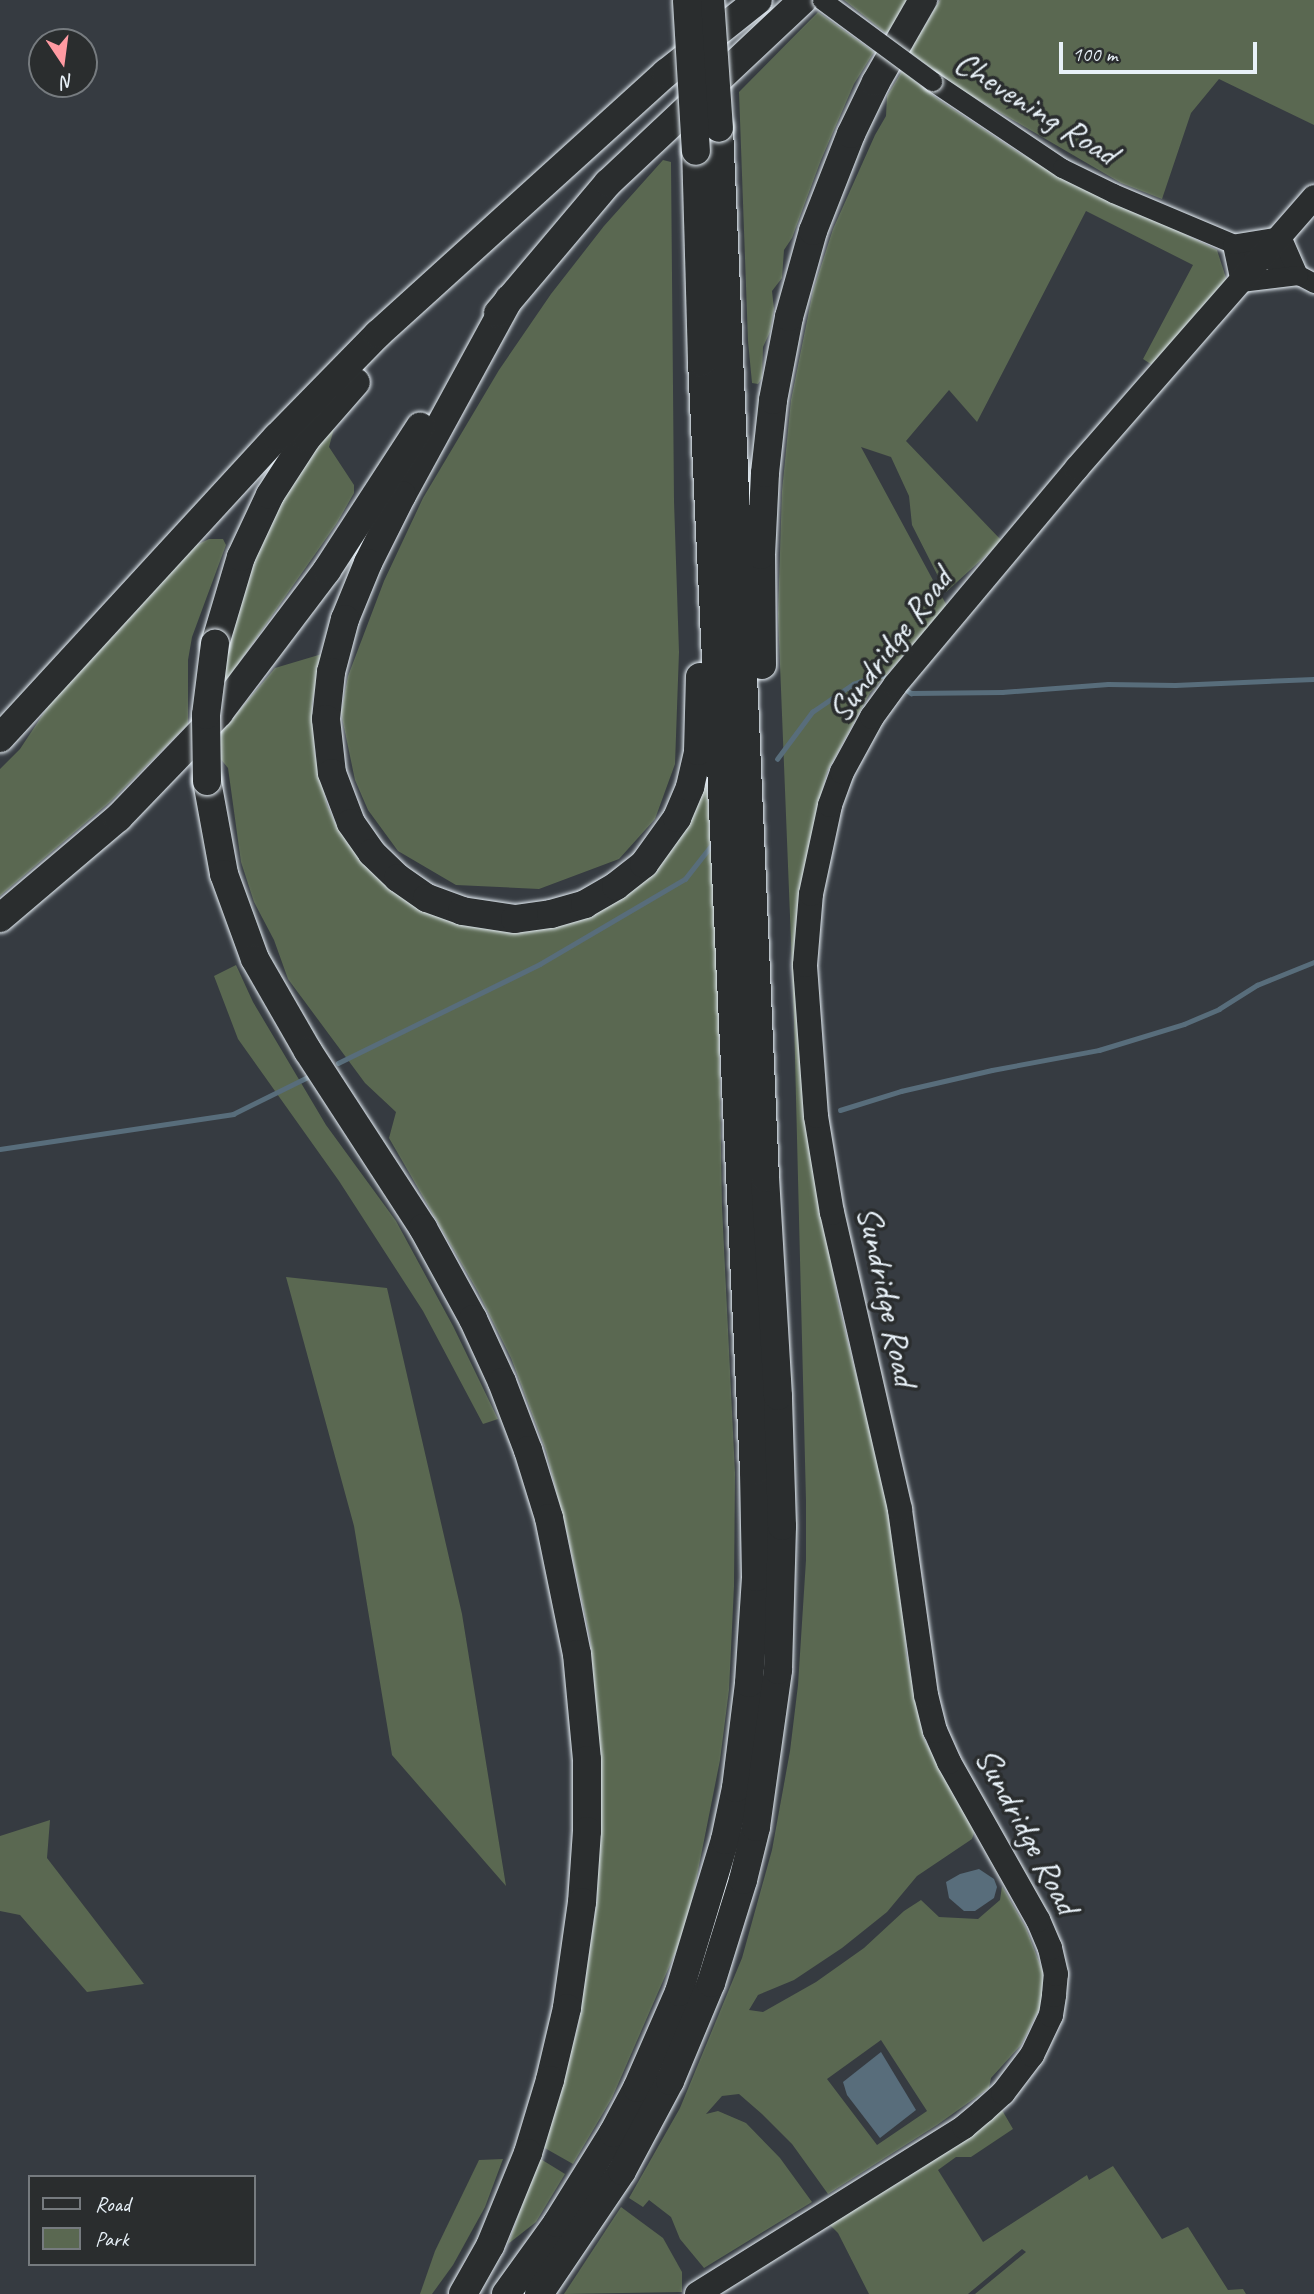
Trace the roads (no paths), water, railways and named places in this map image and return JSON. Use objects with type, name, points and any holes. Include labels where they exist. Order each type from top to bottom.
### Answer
[{"type":"highway","points":[[539,2294],[609,2192],[670,2081],[711,1983],[743,1880],[756,1827],[773,1724],[782,1605],[781,1472],[772,1256],[765,1178],[719,128],[695,0]]},
{"type":"highway","points":[[506,2294],[558,2223],[613,2133],[637,2088],[679,1992],[725,1840],[736,1788],[748,1696],[756,1577],[754,1471],[702,362],[695,0]]},
{"type":"highway","points":[[463,2294],[490,2246],[524,2164],[550,2080],[567,2008],[582,1902],[587,1831],[587,1760],[577,1654],[545,1503],[502,1382],[473,1320],[429,1238],[308,1051],[255,959],[222,865],[207,780],[206,715],[215,644],[230,587],[254,526],[288,466],[329,411],[375,362],[759,0]]},
{"type":"highway","points":[[0,738],[277,437],[378,334],[647,90],[759,0]]},
{"type":"highway","points":[[0,918],[118,818],[184,751],[234,694],[327,570],[446,387],[509,299],[608,183],[803,0]]},
{"type":"highway","points":[[772,1256],[777,1131],[760,595],[768,437],[789,317],[813,231],[851,134],[876,82],[923,0]]},
{"type":"highway","points":[[509,299],[368,563],[345,619],[327,695],[328,755],[336,790],[351,823],[372,853],[398,878],[427,898],[462,911],[515,919],[551,914],[585,904],[616,886],[644,864],[667,836],[684,804],[695,769],[700,725],[697,495],[702,362]]},
{"type":"main road","name":"Sundridge Road","points":[[697,2294],[964,2127],[1003,2093],[1032,2055],[1051,2015],[1055,1995],[1056,1974],[1050,1948],[1038,1920],[949,1762],[932,1719],[917,1636],[900,1510],[853,1312],[816,1116],[805,965],[816,859],[830,805],[842,772],[872,717],[895,685],[1077,468],[1314,197]]},
{"type":"street","name":"Chevening Road","points":[[822,0],[932,81],[1062,168],[1113,193],[1263,256],[1306,279]]},
{"type":"street","points":[[1281,236],[1306,279],[1240,282],[1232,244],[1281,236]]},
{"type":"water","points":[[979,1869],[994,1879],[997,1887],[994,1898],[975,1911],[964,1911],[949,1898],[946,1882],[960,1874]]},
{"type":"water","points":[[881,2052],[916,2110],[880,2138],[847,2095],[843,2082]]},
{"type":"waterway","points":[[777,759],[812,712],[853,684],[879,674],[890,680]]},
{"type":"waterway","points":[[904,688],[911,693],[1002,692],[1108,684],[1175,685],[1314,679]]},
{"type":"waterway","points":[[338,1063],[540,964],[685,879],[714,842]]},
{"type":"waterway","points":[[840,1110],[901,1091],[992,1070],[1099,1050],[1184,1024],[1219,1009],[1257,985],[1314,962]]},
{"type":"waterway","points":[[0,1149],[233,1114],[312,1075]]}]
